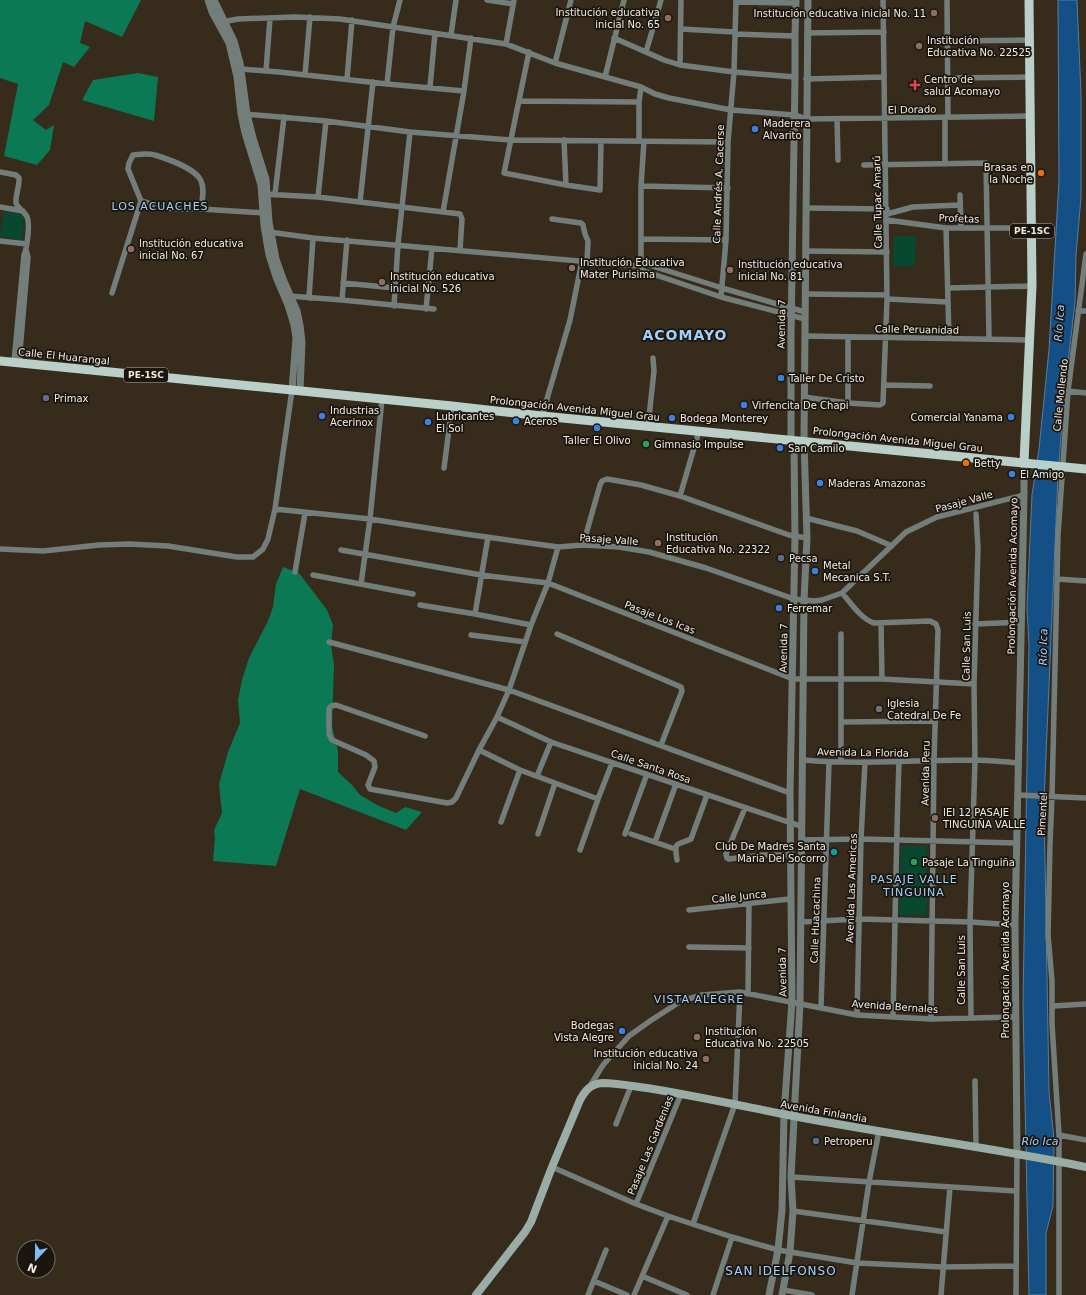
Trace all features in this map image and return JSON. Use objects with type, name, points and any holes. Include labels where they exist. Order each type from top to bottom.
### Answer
[{"type":"main road","name":"Prolongación Avenida Acomayo","points":[[1028,463],[1029,340],[1032,286],[1029,0]]},
{"type":"main road","name":"Calle El Huarangal","points":[[0,361],[296,390]]},
{"type":"main road","name":"Prolongación Avenida Miguel Grau","points":[[296,390],[542,416],[1086,469]]},
{"type":"main road","name":"Avenida Finlandia","points":[[590,1086],[601,1083],[681,1094],[794,1116],[976,1146],[1086,1167]]},
{"type":"main road","points":[[476,1295],[531,1222],[580,1100],[590,1086]]},
{"type":"street","points":[[208,0],[234,41],[241,69],[245,133],[258,174],[269,194]]},
{"type":"street","points":[[214,0],[229,43],[244,114]]},
{"type":"street","points":[[386,84],[393,27],[400,0]]},
{"type":"street","points":[[451,35],[456,0]]},
{"type":"street","points":[[487,0],[514,2],[506,44]]},
{"type":"street","points":[[555,63],[571,0]]},
{"type":"street","points":[[605,77],[624,0]]},
{"type":"street","points":[[646,52],[661,0]]},
{"type":"street","points":[[680,65],[681,0]]},
{"type":"street","name":"Avenida 7","points":[[782,1293],[790,1252],[793,1211],[791,1177],[800,922],[804,600],[807,538],[804,397],[807,119],[806,79],[808,0]]},
{"type":"street","name":"Calle Tupac Amarú","points":[[848,403],[882,404],[884,385],[887,297],[887,214],[883,0]]},
{"type":"street","points":[[945,164],[947,0]]},
{"type":"street","points":[[736,1],[796,1]]},
{"type":"street","name":"Calle Andrés A. Cacerse","points":[[721,297],[726,240],[728,142],[734,72],[736,1]]},
{"type":"street","name":"Avenida 7","points":[[769,1295],[778,1250],[782,1210],[784,1114],[796,1002],[790,899],[790,793],[795,537],[794,447],[791,440],[791,312],[796,1]]},
{"type":"street","points":[[305,75],[310,17]]},
{"type":"street","name":"El Dorado","points":[[221,22],[238,19],[310,17],[352,20],[471,38],[506,44],[555,63],[641,87],[655,94],[731,110],[795,115],[807,119],[1031,116]]},
{"type":"street","points":[[266,71],[270,18]]},
{"type":"street","points":[[347,80],[352,20]]},
{"type":"street","points":[[680,29],[795,36]]},
{"type":"street","points":[[808,33],[884,32]]},
{"type":"street","points":[[430,87],[435,33]]},
{"type":"street","points":[[443,212],[457,135],[471,38]]},
{"type":"street","points":[[614,38],[664,60],[680,65],[734,72],[795,77]]},
{"type":"street","points":[[947,41],[1030,40]]},
{"type":"street","points":[[529,52],[504,173],[600,190],[601,141]]},
{"type":"street","points":[[241,69],[386,84],[464,90]]},
{"type":"street","points":[[806,79],[884,77]]},
{"type":"street","points":[[947,78],[1030,77]]},
{"type":"street","points":[[360,202],[373,82]]},
{"type":"street","points":[[641,87],[642,239],[639,265],[644,271],[721,297],[791,312]]},
{"type":"street","points":[[520,101],[640,102]]},
{"type":"street","points":[[244,114],[284,116],[410,132],[512,140],[728,142]]},
{"type":"street","points":[[0,549],[43,551],[129,544],[168,546],[238,557],[253,557],[263,550],[268,539],[275,508],[296,390],[296,338],[287,296],[276,277],[269,255],[265,212],[284,116]]},
{"type":"street","points":[[837,118],[838,160]]},
{"type":"street","points":[[318,197],[326,121]]},
{"type":"street","points":[[394,306],[398,244],[410,132]]},
{"type":"street","points":[[564,140],[566,185]]},
{"type":"street","points":[[112,293],[141,201],[128,169],[129,163],[134,155],[154,155],[181,165],[201,180],[203,187],[201,209]]},
{"type":"street","points":[[864,165],[986,163],[989,338]]},
{"type":"street","points":[[0,172],[16,175],[19,178],[16,201],[29,220],[26,247],[28,257],[16,362]]},
{"type":"street","points":[[641,186],[728,188]]},
{"type":"street","points":[[269,194],[318,197],[460,214],[462,216],[460,250]]},
{"type":"street","points":[[960,195],[961,228]]},
{"type":"street","points":[[141,201],[165,208],[265,212]]},
{"type":"street","points":[[887,214],[913,207],[960,205]]},
{"type":"street","points":[[0,207],[23,211]]},
{"type":"street","name":"Profetas","points":[[806,208],[887,214],[946,228],[1032,228]]},
{"type":"street","points":[[542,416],[570,320],[588,241],[581,223],[552,219]]},
{"type":"street","points":[[946,228],[949,338]]},
{"type":"street","points":[[268,232],[313,238],[398,244],[584,261],[639,265],[646,264],[805,316]]},
{"type":"street","points":[[309,298],[313,238]]},
{"type":"street","points":[[642,239],[726,240]]},
{"type":"street","points":[[342,300],[347,240]]},
{"type":"street","points":[[0,241],[26,247]]},
{"type":"street","points":[[426,309],[432,248]]},
{"type":"street","points":[[806,251],[887,252]]},
{"type":"street","name":"Calle Mollendo","points":[[1061,466],[1068,391],[1086,254]]},
{"type":"street","points":[[343,283],[395,288]]},
{"type":"street","points":[[948,288],[1032,286]]},
{"type":"street","points":[[805,294],[887,297],[948,302]]},
{"type":"street","points":[[287,296],[434,309]]},
{"type":"street","points":[[1078,311],[1086,311]]},
{"type":"street","name":"Calle Peruanidad","points":[[805,336],[989,338],[1029,340]]},
{"type":"street","points":[[804,397],[848,403],[848,337]]},
{"type":"street","points":[[648,426],[654,371],[653,358]]},
{"type":"street","points":[[884,385],[930,386]]},
{"type":"street","points":[[1068,391],[1086,393]]},
{"type":"street","points":[[361,584],[370,519],[382,399]]},
{"type":"street","points":[[444,468],[452,406]]},
{"type":"street","points":[[680,496],[699,431]]},
{"type":"street","name":"Prolongación Avenida Acomayo","points":[[1020,1154],[1015,1017],[1015,925],[1016,843],[1021,795],[1019,763],[1024,495],[1028,463]]},
{"type":"street","name":"Pimentel","points":[[1059,1295],[1057,1161],[1059,1135],[1052,1024],[1052,981],[1048,935],[1050,844],[1049,797],[1061,466]]},
{"type":"street","points":[[583,545],[600,485],[604,479],[641,485],[680,496],[795,537],[807,538]]},
{"type":"street","name":"Pasaje Valle","points":[[275,508],[305,513],[370,519],[558,547],[583,545],[619,547],[649,552],[706,568],[794,598],[804,600],[822,600],[842,593],[906,532],[937,517],[1024,495]]},
{"type":"street","points":[[295,572],[305,513]]},
{"type":"street","name":"Calle San Luis","points":[[970,1018],[970,922],[975,760],[975,624],[978,548],[976,514]]},
{"type":"street","points":[[806,518],[857,531],[892,546]]},
{"type":"street","points":[[475,614],[488,537]]},
{"type":"street","points":[[425,736],[336,705],[331,706],[329,709],[329,734],[332,740],[366,755],[374,761],[375,767],[368,785],[370,789],[447,804],[452,802],[456,798],[478,750],[497,717],[509,690],[531,625],[548,583],[558,547]]},
{"type":"street","name":"Pasaje Los Icas","points":[[341,550],[481,575],[548,583],[793,679],[882,679],[974,684]]},
{"type":"street","points":[[313,575],[413,594]]},
{"type":"street","points":[[1057,578],[1086,581]]},
{"type":"street","points":[[842,593],[866,620],[874,623],[881,623],[882,679]]},
{"type":"street","points":[[420,605],[531,625]]},
{"type":"street","name":"Avenida Peru","points":[[881,623],[930,621],[936,624],[938,630],[934,761],[930,1019]]},
{"type":"street","points":[[975,624],[1021,622]]},
{"type":"street","points":[[557,634],[681,687],[682,691],[661,745]]},
{"type":"street","points":[[841,634],[841,762]]},
{"type":"street","points":[[471,635],[525,642]]},
{"type":"street","points":[[329,642],[509,690],[790,793]]},
{"type":"street","name":"Calle Santa Rosa","points":[[497,717],[551,742],[801,826]]},
{"type":"street","points":[[842,722],[935,721]]},
{"type":"street","points":[[537,776],[551,742]]},
{"type":"street","points":[[478,750],[520,770],[598,799]]},
{"type":"street","name":"Avenida La Florida","points":[[803,760],[829,762],[899,762],[975,760],[1019,763]]},
{"type":"street","name":"Calle Huacachina","points":[[821,1007],[829,762]]},
{"type":"street","name":"Avenida Las Americas","points":[[857,1015],[861,839],[865,762]]},
{"type":"street","points":[[893,1018],[899,762]]},
{"type":"street","points":[[580,850],[612,763]]},
{"type":"street","points":[[501,822],[520,770]]},
{"type":"street","points":[[647,774],[628,834],[675,849]]},
{"type":"street","points":[[538,834],[555,783]]},
{"type":"street","points":[[655,842],[676,784]]},
{"type":"street","points":[[677,860],[675,849],[679,842],[687,841],[692,837],[707,795]]},
{"type":"street","points":[[1021,795],[1086,798]]},
{"type":"street","points":[[745,808],[726,854],[727,858],[729,860],[763,854],[791,855]]},
{"type":"street","points":[[801,840],[896,839],[1016,843]]},
{"type":"street","name":"Calle Junca","points":[[690,910],[790,899]]},
{"type":"street","points":[[748,994],[749,904]]},
{"type":"street","points":[[800,922],[859,919],[931,920],[1015,925]]},
{"type":"street","points":[[688,947],[749,948]]},
{"type":"street","points":[[693,1224],[735,1104],[740,992]]},
{"type":"street","name":"Avenida Bernales","points":[[590,1086],[603,1065],[625,1040],[667,1010],[681,1001],[690,998],[740,992],[857,1015],[930,1019],[1015,1017]]},
{"type":"street","points":[[1052,1006],[1086,1004]]},
{"type":"street","points":[[975,1081],[976,1146]]},
{"type":"street","points":[[616,1124],[631,1086]]},
{"type":"street","name":"Pasaje Las Gardenias","points":[[636,1204],[681,1094]]},
{"type":"street","points":[[852,1295],[869,1182],[879,1131]]},
{"type":"street","points":[[1059,1135],[1086,1140]]},
{"type":"street","points":[[1016,1295],[1016,1190],[1020,1154]]},
{"type":"street","points":[[552,1167],[636,1204],[668,1216],[778,1250],[857,1263],[943,1267],[1016,1266]]},
{"type":"street","points":[[791,1177],[950,1188],[1016,1190]]},
{"type":"street","points":[[941,1295],[950,1188]]},
{"type":"street","points":[[793,1211],[946,1232]]},
{"type":"street","points":[[634,1295],[668,1216]]},
{"type":"street","points":[[713,1295],[732,1237]]},
{"type":"street","points":[[588,1295],[606,1250]]},
{"type":"street","points":[[642,1276],[687,1295]]},
{"type":"street","points":[[594,1281],[627,1295]]},
{"type":"street","points":[[782,1293],[812,1295]]},
{"type":"green space","points":[[0,0],[141,0],[122,37],[85,21],[80,43],[90,47],[74,67],[63,62],[49,105],[33,120],[46,130],[54,125],[50,150],[37,165],[4,156],[18,84],[0,78]]},
{"type":"green space","points":[[138,73],[158,77],[154,121],[82,100],[93,80]]},
{"type":"green space","points":[[4,211],[24,215],[23,240],[0,237]]},
{"type":"green space","points":[[894,236],[916,236],[915,266],[893,266]]},
{"type":"green space","points":[[283,567],[299,573],[327,610],[333,625],[331,645],[334,665],[332,726],[338,751],[338,772],[360,795],[379,806],[396,813],[405,807],[422,812],[406,830],[300,789],[276,866],[213,861],[215,837],[214,830],[222,813],[219,784],[228,752],[240,723],[238,700],[242,680],[249,658],[268,621],[273,607],[276,584]]},
{"type":"green space","name":"Pasaje La Tinguiña","points":[[901,846],[927,846],[926,878],[900,877]]},
{"type":"green space","name":"Pasaje La Tinguiña","points":[[900,879],[927,879],[927,915],[899,915]]},
{"type":"water","name":"Río Ica","points":[[1058,0],[1077,0],[1081,94],[1081,197],[1076,255],[1075,302],[1064,398],[1058,475],[1044,802],[1049,1092],[1054,1139],[1053,1206],[1046,1233],[1046,1295],[1029,1295],[1023,1003],[1029,645],[1027,608],[1032,495],[1039,449],[1049,350],[1059,181]]},
{"type":"place","name":"Institución educativa inicial No. 11","points":[[934,13]]},
{"type":"place","name":"Institución educativa inicial No. 65","points":[[668,18]]},
{"type":"place","name":"Institución Educativa No. 22525","points":[[919,46]]},
{"type":"place","name":"Centro de salud Acomayo","points":[[915,85]]},
{"type":"place","name":"Maderera Alvarito","points":[[755,129]]},
{"type":"place","name":"Brasas en la Noche","points":[[1041,173]]},
{"type":"place","name":"Institución educativa inicial No. 67","points":[[131,249]]},
{"type":"place","name":"Institución Educativa Mater Purisima","points":[[572,268]]},
{"type":"place","name":"Institución educativa inicial No. 81","points":[[730,270]]},
{"type":"place","name":"Institución educativa inicial No. 526","points":[[382,282]]},
{"type":"place","name":"Taller De Cristo","points":[[781,378]]},
{"type":"place","name":"Primax","points":[[46,398]]},
{"type":"place","name":"Virfencita De Chapi","points":[[744,405]]},
{"type":"place","name":"Industrias Acerinox","points":[[322,416]]},
{"type":"place","name":"Comercial Yanama","points":[[1011,417]]},
{"type":"place","name":"Bodega Monterey","points":[[672,418]]},
{"type":"place","name":"Aceros","points":[[516,421]]},
{"type":"place","name":"Lubricantes El Sol","points":[[428,422]]},
{"type":"place","name":"Taller El Olivo","points":[[597,428]]},
{"type":"place","name":"Gimnasio Impulse","points":[[646,444]]},
{"type":"place","name":"San Camilo","points":[[780,448]]},
{"type":"place","name":"Betty","points":[[966,463]]},
{"type":"place","name":"El Amigo","points":[[1012,474]]},
{"type":"place","name":"Maderas Amazonas","points":[[820,483]]},
{"type":"place","name":"Institución Educativa No. 22322","points":[[658,543]]},
{"type":"place","name":"Pecsa","points":[[781,558]]},
{"type":"place","name":"Metal Mecanica S.T.","points":[[815,571]]},
{"type":"place","name":"Ferremar","points":[[779,608]]},
{"type":"place","name":"Iglesia Catedral De Fe","points":[[879,709]]},
{"type":"place","name":"IEI 12 PASAJE TINGUIÑA VALLE","points":[[935,818]]},
{"type":"place","name":"Club De Madres Santa Maria Del Socorro","points":[[834,852]]},
{"type":"place","name":"Pasaje La Tinguiña","points":[[914,862]]},
{"type":"place","name":"Bodegas Vista Alegre","points":[[622,1031]]},
{"type":"place","name":"Institución Educativa No. 22505","points":[[697,1037]]},
{"type":"place","name":"Institución educativa inicial No. 24","points":[[706,1059]]},
{"type":"place","name":"Petroperu","points":[[816,1141]]},
{"type":"district","name":"LOS ACUACHES","points":[[160,206]]},
{"type":"district","name":"ACOMAYO","points":[[685,335]]},
{"type":"district","name":"PASAJE VALLE TINGUINA","points":[[914,885]]},
{"type":"district","name":"VISTA ALEGRE","points":[[699,999]]},
{"type":"district","name":"SAN IDELFONSO","points":[[781,1271]]}]
